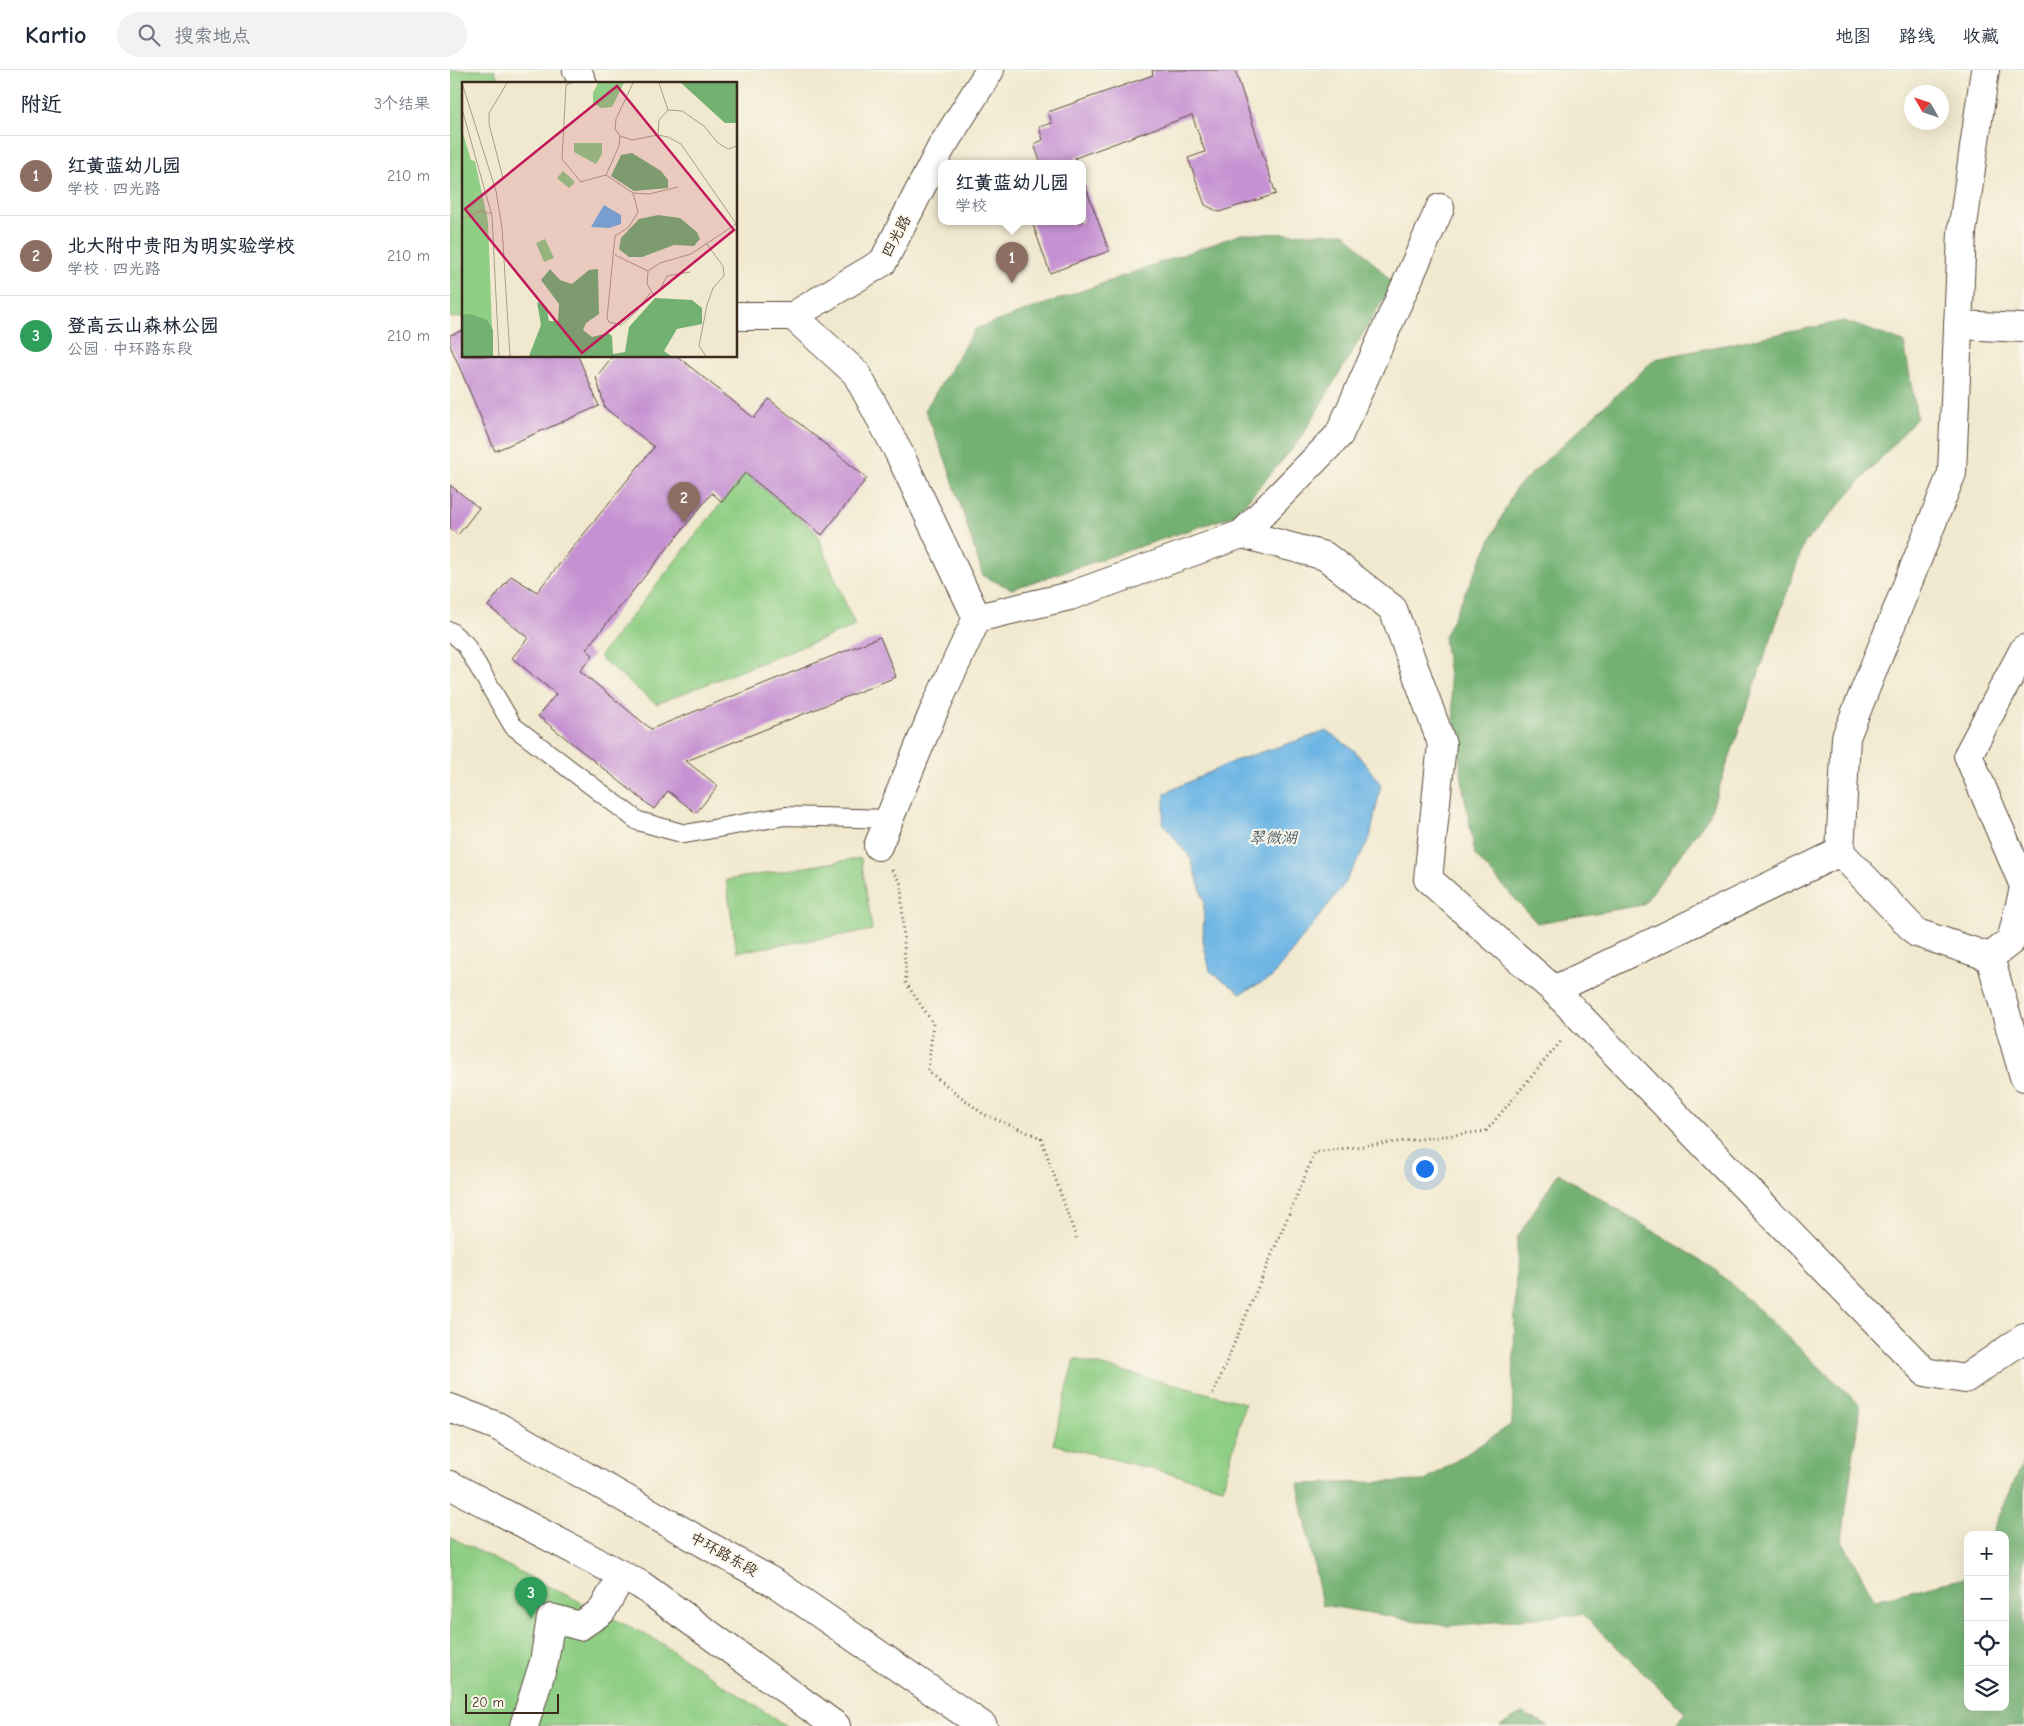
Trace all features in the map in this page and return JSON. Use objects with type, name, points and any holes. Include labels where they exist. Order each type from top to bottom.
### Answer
[{"type":"main road","points":[[577,70],[582,82]]},
{"type":"main road","name":"四光路","points":[[793,316],[884,262],[941,148],[990,70]]},
{"type":"main road","points":[[1985,70],[1962,232],[1952,474],[1846,737],[1840,852],[1918,933],[1990,957]]},
{"type":"main road","points":[[977,618],[1070,596],[1242,534],[1339,435],[1440,208]]},
{"type":"main road","points":[[738,316],[793,316],[856,373],[899,453],[977,618]]},
{"type":"main road","points":[[1958,326],[2024,328]]},
{"type":"main road","points":[[1242,534],[1325,556],[1393,609],[1442,744],[1428,879],[1554,990],[1925,1372],[1966,1380],[2024,1338]]},
{"type":"main road","points":[[878,846],[935,708],[977,618]]},
{"type":"main road","points":[[1990,957],[2011,941],[2024,887],[1968,756],[2024,649]]},
{"type":"main road","points":[[1554,990],[1840,852]]},
{"type":"main road","points":[[1990,957],[2024,1077]]},
{"type":"main road","name":"中环路东段","points":[[450,1408],[497,1426],[778,1585],[983,1726]]},
{"type":"main road","points":[[450,1485],[641,1585],[836,1726]]},
{"type":"main road","points":[[524,1726],[544,1662],[551,1618],[580,1626],[602,1611],[622,1575]]},
{"type":"lane","points":[[450,631],[464,644],[512,726],[638,821],[685,834],[785,816],[889,819]]},
{"type":"path","points":[[878,846],[901,884],[906,983],[933,1023],[928,1071],[983,1114],[1041,1138],[1077,1240]]},
{"type":"path","points":[[1213,1394],[1315,1152],[1486,1131],[1580,1018]]},
{"type":"green space","points":[[450,70],[494,70],[500,82],[462,82],[462,317],[450,318]]},
{"type":"green space","points":[[1345,233],[1393,283],[1299,441],[1235,515],[1012,589],[983,576],[949,469],[925,410],[975,329],[1241,234]]},
{"type":"green space","points":[[1844,321],[1904,342],[1917,418],[1804,544],[1709,816],[1643,905],[1537,923],[1475,855],[1463,787],[1444,637],[1515,489],[1655,359]]},
{"type":"green space","points":[[745,473],[816,532],[855,626],[656,704],[599,657]]},
{"type":"green space","points":[[861,858],[872,930],[737,952],[726,880]]},
{"type":"green space","points":[[1558,1173],[1714,1268],[1860,1405],[1842,1540],[1875,1600],[1964,1578],[1964,1711],[2009,1711],[2009,1531],[1993,1531],[2024,1460],[2024,1726],[1674,1726],[1685,1712],[1582,1614],[1448,1626],[1322,1605],[1298,1484],[1425,1481],[1512,1424],[1517,1238]]},
{"type":"green space","points":[[1075,1359],[1245,1403],[1223,1487],[1053,1444]]},
{"type":"green space","points":[[450,1537],[656,1640],[786,1726],[450,1726]]},
{"type":"green space","points":[[1523,1713],[1548,1726],[1500,1726]]},
{"type":"water","name":"翠微湖","points":[[1327,731],[1354,750],[1381,784],[1370,838],[1343,886],[1271,978],[1241,993],[1210,971],[1203,941],[1204,901],[1191,859],[1163,823],[1165,793],[1234,761]]},
{"type":"building","points":[[1152,70],[1235,70],[1276,194],[1219,212],[1205,205],[1188,158],[1205,152],[1192,115],[1075,158],[1076,160],[1040,160],[1034,144],[1043,140],[1039,127],[1052,123],[1048,112],[1153,75]]},
{"type":"building","points":[[1086,188],[1109,251],[1050,273],[1033,225],[1086,225]]},
{"type":"building","points":[[462,331],[462,358],[579,358],[599,406],[495,451],[450,345],[450,335]]},
{"type":"building","points":[[611,358],[679,358],[754,418],[769,399],[867,478],[822,535],[745,473],[722,502],[712,493],[586,649],[593,655],[580,671],[651,729],[880,637],[896,677],[686,761],[718,786],[696,813],[668,791],[654,809],[538,716],[556,694],[512,658],[528,638],[488,606],[511,576],[537,592],[654,447],[605,408],[596,377]]},
{"type":"building","points":[[450,485],[479,508],[458,535],[450,529]]},
{"type":"place","name":"红黄蓝幼儿园","points":[[1012,283]]},
{"type":"place","name":"北大附中贵阳为明实验学校","points":[[684,523]]},
{"type":"place","name":"登高云山森林公园","points":[[531,1618]]}]
